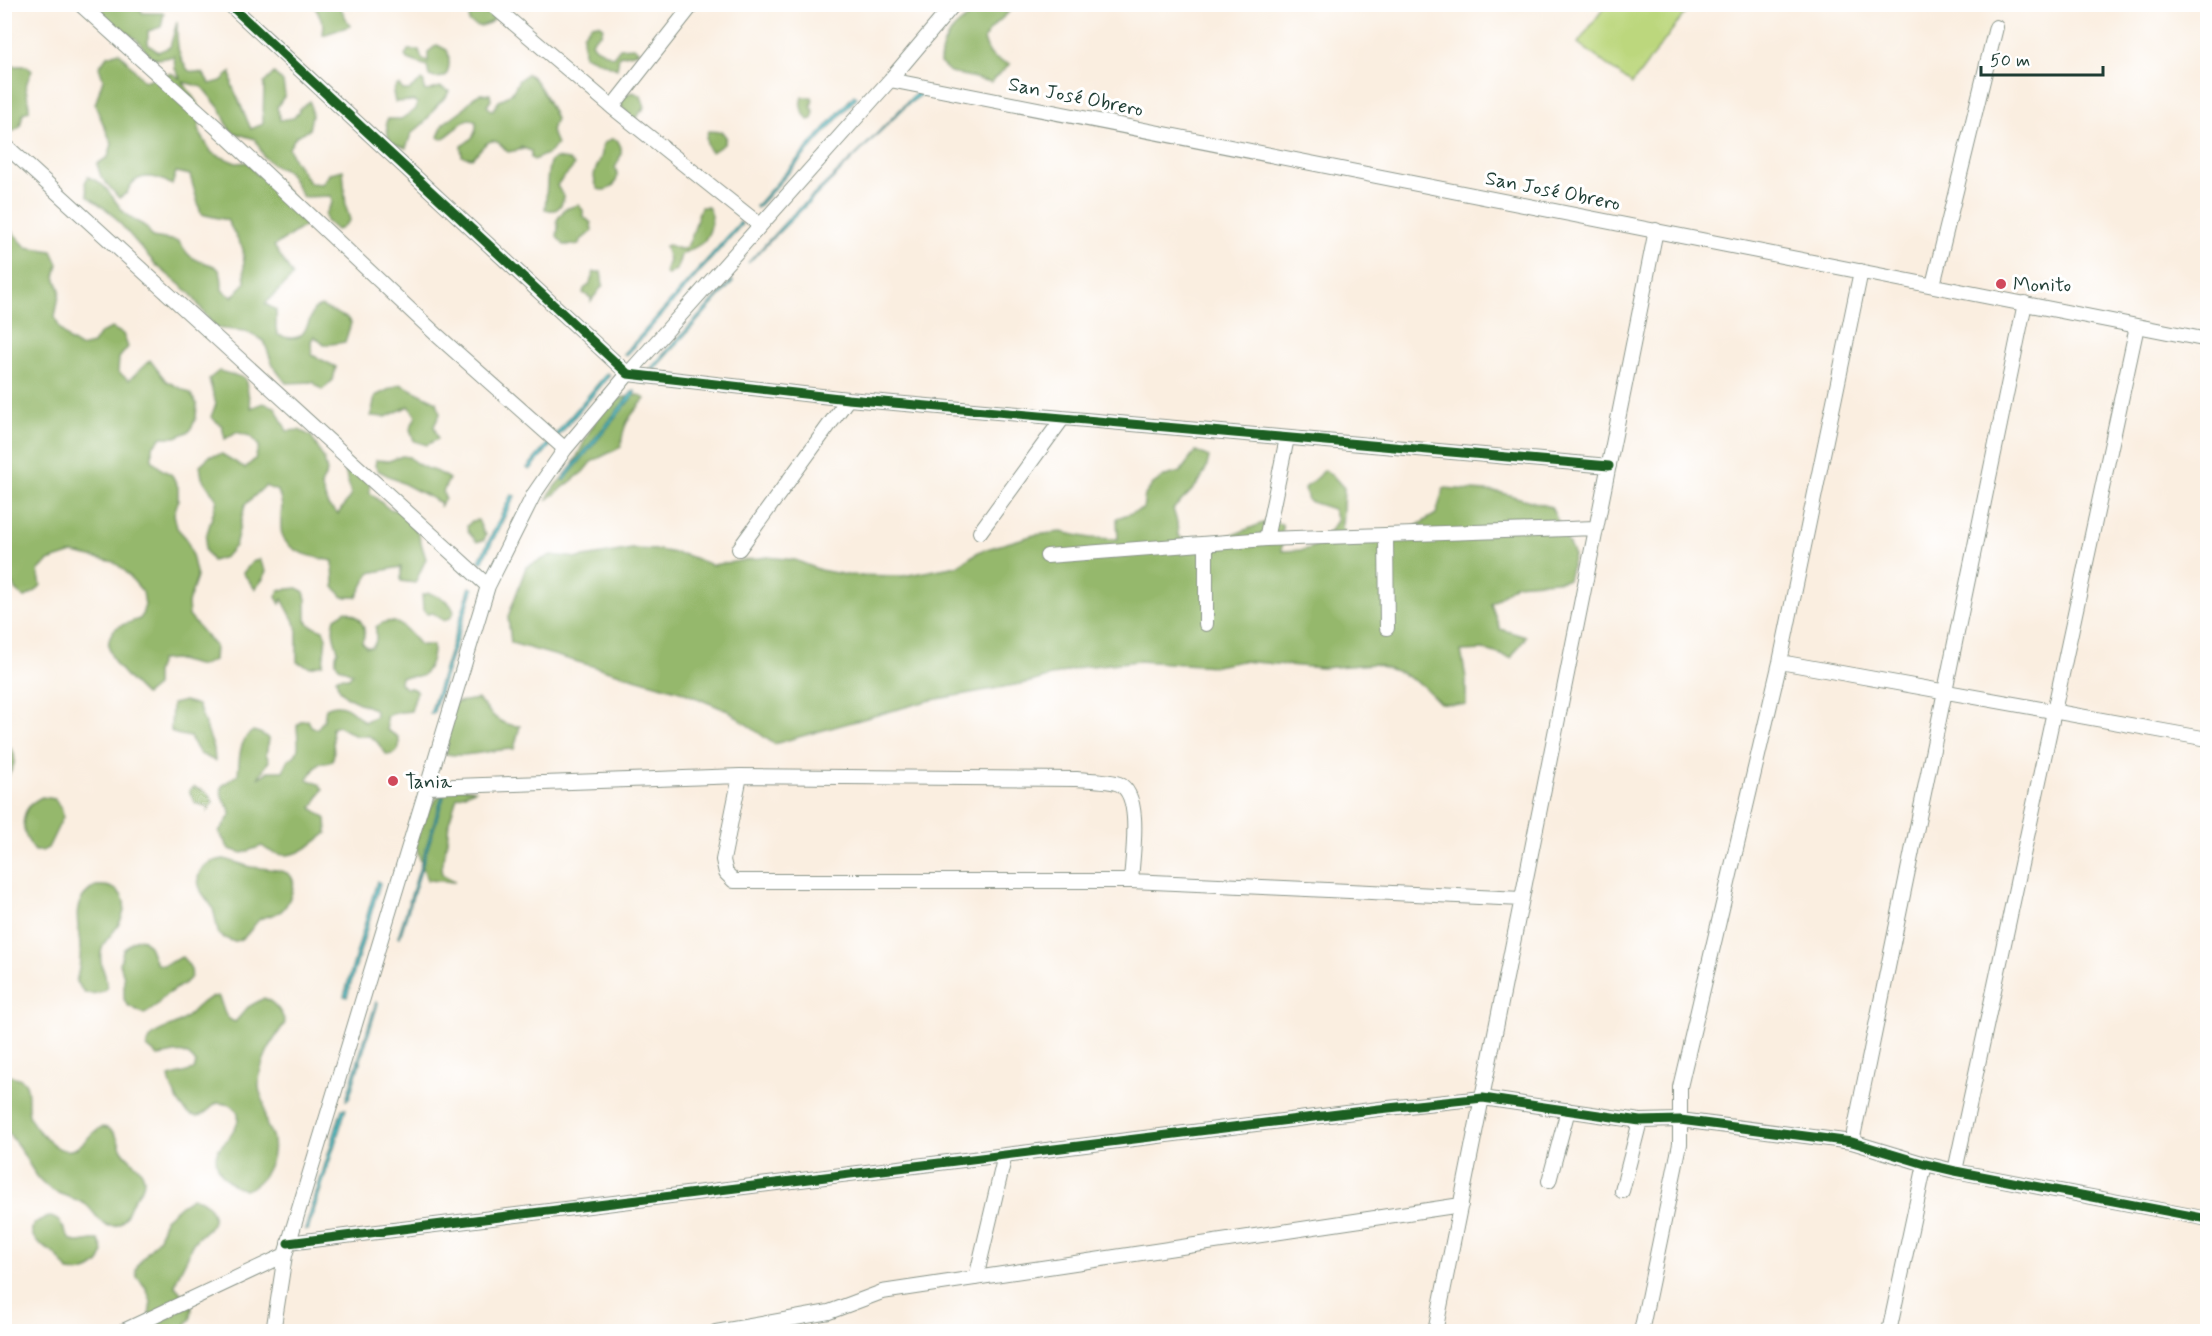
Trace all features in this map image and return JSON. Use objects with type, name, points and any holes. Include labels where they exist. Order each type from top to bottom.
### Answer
[{"type":"street","points":[[80,4],[227,137],[447,344],[565,449]]},
{"type":"street","points":[[229,4],[628,374],[848,399],[1609,466]]},
{"type":"street","points":[[491,4],[612,107],[760,225]]},
{"type":"street","points":[[612,107],[693,4]]},
{"type":"street","points":[[273,1332],[286,1249],[488,586],[534,494],[565,449],[628,374],[890,80],[954,4]]},
{"type":"street","points":[[1933,285],[1996,27]]},
{"type":"street","name":"San José Obrero","points":[[890,80],[2208,340]]},
{"type":"street","points":[[4,144],[488,586]]},
{"type":"street","points":[[1435,1332],[1656,230]]},
{"type":"street","points":[[1641,1332],[1680,1144],[1680,1087],[1780,662],[1861,271]]},
{"type":"street","points":[[1852,1142],[2025,303]]},
{"type":"street","points":[[1955,1171],[2137,326]]},
{"type":"street","points":[[739,549],[848,399]]},
{"type":"street","points":[[980,532],[1063,418]]},
{"type":"street","points":[[1266,539],[1287,438]]},
{"type":"street","points":[[1047,556],[1266,539],[1386,537],[1596,528]]},
{"type":"street","points":[[1386,537],[1387,628]]},
{"type":"street","points":[[1206,544],[1206,624]]},
{"type":"street","points":[[1780,662],[2208,739]]},
{"type":"street","points":[[428,787],[740,776],[1077,779],[1118,783],[1128,792],[1134,808],[1131,881]]},
{"type":"street","points":[[740,776],[723,860],[726,873],[734,881],[1131,881],[1522,899]]},
{"type":"street","points":[[120,1332],[286,1249],[1005,1155],[1483,1098],[1640,1121],[1680,1120],[1852,1142],[1955,1171],[2208,1219]]},
{"type":"street","points":[[1549,1181],[1568,1110]]},
{"type":"street","points":[[1622,1191],[1640,1121]]},
{"type":"street","points":[[976,1278],[1005,1155]]},
{"type":"street","points":[[1888,1332],[1925,1164]]},
{"type":"street","points":[[716,1332],[829,1312],[882,1292],[1461,1205]]},
{"type":"green space","points":[[102,5],[136,5],[143,13],[164,13],[161,27],[148,31],[148,44],[158,52],[170,47],[177,22],[178,48],[189,71],[203,73],[210,84],[221,81],[231,72],[232,85],[251,129],[263,124],[264,83],[274,73],[283,82],[285,95],[277,107],[280,120],[293,118],[299,109],[310,101],[312,115],[309,130],[296,136],[289,148],[294,160],[310,183],[322,184],[330,173],[343,170],[346,207],[350,220],[336,230],[326,221],[325,214],[332,203],[331,196],[303,197],[289,173],[276,167],[264,157],[255,139],[229,129],[221,110],[202,87],[183,82],[197,103],[201,116],[198,130],[212,153],[236,163],[249,162],[256,174],[279,182],[309,223],[274,246],[293,276],[265,304],[276,310],[278,335],[287,338],[294,338],[303,333],[314,309],[321,306],[347,318],[351,323],[345,342],[324,345],[314,336],[311,341],[312,355],[336,367],[333,380],[322,390],[313,382],[286,383],[273,366],[264,341],[245,331],[215,328],[190,293],[156,265],[111,213],[88,196],[85,183],[88,177],[102,184],[123,211],[144,226],[152,237],[178,241],[190,256],[217,268],[222,279],[222,290],[232,297],[245,283],[243,249],[227,220],[201,214],[190,175],[176,172],[172,185],[153,177],[140,178],[130,186],[127,193],[119,198],[101,177],[97,164],[108,157],[112,144],[95,105],[103,79],[99,67],[107,56],[119,52],[144,81],[171,73],[181,79],[175,69],[174,56],[158,59],[150,56],[130,34],[110,25]]},
{"type":"green space","points":[[314,5],[339,5],[350,26],[323,35],[324,25]]},
{"type":"green space","points":[[471,5],[494,5],[496,7],[494,20],[481,26],[469,22]]},
{"type":"green space","points":[[987,5],[1015,5],[984,39],[992,56],[1010,64],[991,82],[950,72],[940,63],[944,43],[954,28]]},
{"type":"green space","points":[[1606,5],[1691,5],[1632,84],[1578,43]]},
{"type":"green space","points":[[598,24],[603,27],[601,34],[595,37],[592,43],[596,48],[613,57],[620,48],[634,47],[639,52],[619,56],[617,69],[584,55],[583,35],[591,25]]},
{"type":"green space","points":[[437,45],[447,50],[448,53],[449,67],[445,77],[429,76],[427,66],[407,59],[405,56],[408,50],[419,50],[422,59],[428,62],[428,52]]},
{"type":"green space","points":[[13,66],[27,66],[32,71],[26,88],[29,111],[23,113],[20,127],[14,131],[5,131],[5,71]]},
{"type":"green space","points":[[527,74],[540,87],[556,119],[551,130],[557,144],[549,153],[534,160],[531,158],[531,151],[521,147],[519,150],[508,152],[493,141],[485,144],[472,158],[462,156],[461,146],[470,139],[475,130],[476,122],[470,119],[445,137],[441,139],[438,137],[443,124],[462,110],[474,97],[480,94],[490,94],[491,100],[487,106],[492,111],[499,101],[512,93],[519,80]]},
{"type":"green space","points":[[422,80],[424,90],[440,87],[449,91],[446,97],[425,122],[411,134],[406,148],[389,142],[386,122],[388,119],[401,119],[416,109],[417,103],[414,101],[395,102],[393,92],[396,86],[399,85],[403,90],[409,90]]},
{"type":"green space","points":[[633,92],[641,96],[645,107],[635,119],[631,119],[616,99]]},
{"type":"green space","points":[[802,97],[812,97],[811,106],[814,112],[812,119],[808,120],[803,112]]},
{"type":"green space","points":[[708,131],[722,132],[726,137],[724,144],[712,152],[707,143]]},
{"type":"green space","points":[[611,139],[617,140],[621,151],[615,168],[616,181],[607,189],[598,189],[594,174],[602,154],[603,144]]},
{"type":"green space","points":[[555,158],[569,160],[574,165],[557,186],[564,197],[561,204],[558,209],[549,210],[545,209],[548,173],[550,162]]},
{"type":"green space","points":[[578,205],[583,210],[583,216],[591,223],[592,231],[578,245],[564,245],[557,237],[557,220],[565,209]]},
{"type":"green space","points":[[701,207],[708,207],[710,211],[711,225],[708,235],[702,243],[681,255],[677,269],[668,275],[665,273],[669,260],[665,246],[683,249],[686,246],[692,236]]},
{"type":"green space","points":[[5,225],[26,247],[52,251],[58,264],[55,277],[60,290],[55,317],[60,329],[69,340],[80,347],[93,344],[100,333],[112,328],[123,334],[128,347],[119,358],[118,372],[129,380],[150,360],[166,381],[190,393],[197,404],[196,418],[190,431],[176,437],[162,437],[152,447],[152,460],[172,475],[178,487],[178,501],[174,514],[177,528],[186,538],[191,550],[197,577],[188,603],[189,616],[215,646],[214,660],[201,666],[174,659],[160,660],[156,673],[156,686],[145,695],[116,665],[109,646],[115,629],[141,618],[145,605],[143,592],[125,571],[114,562],[73,553],[48,561],[38,571],[41,585],[24,598],[15,589],[5,570]]},
{"type":"green space","points":[[594,272],[601,272],[603,285],[591,301],[591,298],[583,293]]},
{"type":"green space","points":[[219,371],[245,378],[251,408],[263,403],[275,407],[287,431],[299,430],[311,436],[324,459],[327,472],[321,485],[328,506],[338,514],[351,495],[345,470],[359,470],[369,479],[370,493],[389,509],[402,511],[418,533],[426,559],[415,583],[401,581],[401,567],[369,573],[357,597],[343,597],[334,587],[333,561],[300,552],[287,543],[281,528],[282,506],[278,491],[265,486],[245,505],[235,546],[225,557],[212,561],[205,550],[206,537],[217,500],[202,478],[200,465],[210,456],[222,454],[245,468],[255,459],[259,446],[250,436],[236,432],[225,439],[222,426],[211,417],[216,404],[209,379]]},
{"type":"green space","points":[[400,384],[437,402],[440,414],[434,426],[438,439],[427,445],[414,441],[410,429],[416,416],[409,406],[386,417],[371,416],[375,396]]},
{"type":"green space","points":[[640,395],[645,399],[628,421],[623,432],[621,447],[591,462],[583,472],[547,500],[552,490],[572,466],[605,409],[612,402],[621,398]]},
{"type":"green space","points":[[1196,451],[1209,457],[1207,466],[1196,486],[1173,509],[1178,535],[1189,544],[1230,536],[1268,521],[1282,524],[1282,551],[1302,550],[1315,546],[1337,521],[1333,509],[1308,501],[1305,488],[1325,470],[1344,488],[1342,528],[1350,539],[1395,539],[1436,514],[1444,488],[1499,492],[1551,507],[1574,555],[1568,580],[1516,584],[1491,604],[1500,629],[1526,637],[1511,658],[1486,650],[1461,651],[1466,678],[1466,705],[1440,703],[1422,685],[1399,672],[1374,664],[1322,668],[1242,661],[1215,666],[1138,661],[1082,667],[1031,682],[927,701],[774,744],[728,711],[680,691],[511,643],[508,617],[526,567],[551,555],[578,558],[632,549],[659,550],[686,555],[712,565],[767,557],[795,560],[820,570],[847,575],[903,576],[957,566],[980,551],[1034,535],[1061,532],[1090,538],[1118,539],[1117,518],[1143,509],[1145,495],[1153,484],[1165,476],[1180,472]]},
{"type":"green space","points":[[402,456],[409,457],[414,462],[449,479],[443,492],[445,498],[440,507],[441,503],[379,471],[375,466],[376,460],[389,461]]},
{"type":"green space","points":[[478,520],[486,534],[484,540],[477,542],[468,532],[467,526],[472,521]]},
{"type":"green space","points":[[259,559],[266,571],[255,589],[243,573],[252,562]]},
{"type":"green space","points":[[298,588],[304,592],[306,599],[306,620],[310,625],[323,630],[326,637],[323,664],[310,667],[297,662],[297,627],[282,599],[280,604],[276,597],[279,590]]},
{"type":"green space","points":[[429,593],[450,605],[454,612],[450,618],[444,621],[433,613],[427,614],[423,608],[422,595]]},
{"type":"green space","points":[[346,611],[362,623],[364,637],[362,642],[366,647],[372,647],[376,641],[376,627],[390,622],[401,625],[420,645],[433,645],[431,662],[422,676],[401,677],[400,683],[405,688],[417,691],[411,711],[392,713],[386,717],[387,730],[398,737],[398,750],[387,755],[369,736],[356,736],[338,726],[332,728],[334,754],[332,761],[319,763],[307,779],[319,784],[323,789],[312,808],[326,819],[327,833],[312,845],[288,855],[271,852],[262,846],[242,853],[229,849],[219,832],[230,816],[230,809],[222,796],[222,786],[238,774],[242,745],[248,735],[253,731],[264,735],[269,740],[266,754],[269,761],[258,778],[269,771],[283,771],[289,759],[298,750],[297,726],[301,721],[308,720],[311,726],[317,729],[324,720],[326,708],[337,705],[351,710],[364,722],[376,716],[374,709],[345,695],[336,678],[349,678],[353,673],[336,663],[338,650],[333,627],[335,618]]},
{"type":"green space","points":[[478,699],[501,721],[520,726],[514,749],[463,755],[446,754],[452,703]]},
{"type":"green space","points":[[185,701],[198,705],[214,749],[215,761],[200,754],[190,737],[171,731],[172,704]]},
{"type":"green space","points":[[5,744],[13,752],[14,761],[5,780]]},
{"type":"green space","points":[[453,786],[475,790],[457,797],[449,822],[441,868],[442,874],[455,882],[427,880],[416,841],[429,809],[437,798]]},
{"type":"green space","points":[[194,787],[210,796],[213,803],[208,810],[208,807],[195,803],[189,791]]},
{"type":"green space","points":[[42,797],[55,799],[62,810],[63,817],[48,848],[35,851],[26,836],[24,821],[29,807]]},
{"type":"green space","points":[[224,859],[251,867],[283,871],[289,874],[294,886],[282,910],[260,919],[238,941],[219,935],[212,907],[202,893],[199,884],[198,878],[202,868]]},
{"type":"green space","points":[[96,886],[104,886],[117,891],[124,900],[124,907],[118,926],[104,944],[101,953],[106,989],[98,993],[85,993],[76,982],[80,958],[77,914],[81,899]]},
{"type":"green space","points":[[140,938],[149,946],[157,964],[164,965],[182,957],[189,965],[191,972],[188,981],[166,995],[144,1014],[127,1005],[124,999],[124,977],[120,964],[123,950]]},
{"type":"green space","points":[[218,996],[225,1014],[235,1022],[248,1007],[264,998],[278,1008],[285,1023],[267,1053],[259,1078],[266,1121],[273,1139],[273,1155],[263,1177],[245,1190],[228,1181],[217,1165],[216,1158],[218,1150],[237,1124],[236,1109],[217,1103],[201,1115],[189,1114],[179,1103],[169,1077],[194,1070],[196,1063],[187,1054],[175,1053],[158,1056],[147,1047],[148,1041],[155,1033],[180,1022],[206,1000]]},
{"type":"green space","points":[[17,1077],[26,1085],[30,1118],[40,1133],[54,1145],[64,1150],[72,1150],[98,1129],[104,1127],[115,1134],[122,1150],[138,1167],[144,1179],[142,1187],[121,1223],[113,1226],[104,1224],[85,1204],[52,1190],[37,1176],[4,1124],[3,1095],[5,1078]]},
{"type":"green space","points":[[192,1198],[197,1198],[206,1204],[213,1219],[212,1224],[191,1247],[175,1286],[192,1306],[191,1319],[179,1331],[141,1331],[149,1316],[151,1301],[146,1288],[137,1277],[138,1264],[159,1238],[165,1219]]},
{"type":"green space","points":[[50,1217],[60,1222],[69,1239],[73,1241],[98,1240],[103,1254],[97,1265],[77,1273],[69,1272],[55,1255],[37,1242],[32,1228],[40,1220]]},
{"type":"water","points":[[917,92],[921,92],[921,95],[907,105],[748,263],[789,218],[861,150]]},
{"type":"water","points":[[854,95],[857,97],[757,208],[756,206]]},
{"type":"water","points":[[740,222],[742,224],[626,356],[624,354]]},
{"type":"water","points":[[732,280],[733,282],[655,370],[650,369]]},
{"type":"water","points":[[607,373],[610,375],[530,470],[527,468]]},
{"type":"water","points":[[635,391],[635,394],[564,481],[562,479]]},
{"type":"water","points":[[511,495],[515,496],[482,562],[479,561]]},
{"type":"water","points":[[470,587],[473,589],[433,714],[430,714]]},
{"type":"water","points":[[442,796],[444,797],[400,937],[398,937]]},
{"type":"water","points":[[377,881],[380,883],[347,997],[344,996]]},
{"type":"water","points":[[376,1002],[378,1003],[349,1099],[346,1100]]},
{"type":"water","points":[[342,1109],[346,1109],[308,1230],[305,1230]]},
{"type":"cycle path","points":[[229,4],[628,374],[848,399],[1609,466]]},
{"type":"cycle path","points":[[288,1243],[1483,1098],[1640,1121],[1680,1120],[1852,1142],[1955,1171],[2208,1219]]},
{"type":"place","name":"Monito","points":[[2001,284]]},
{"type":"place","name":"Tania","points":[[393,781]]}]
